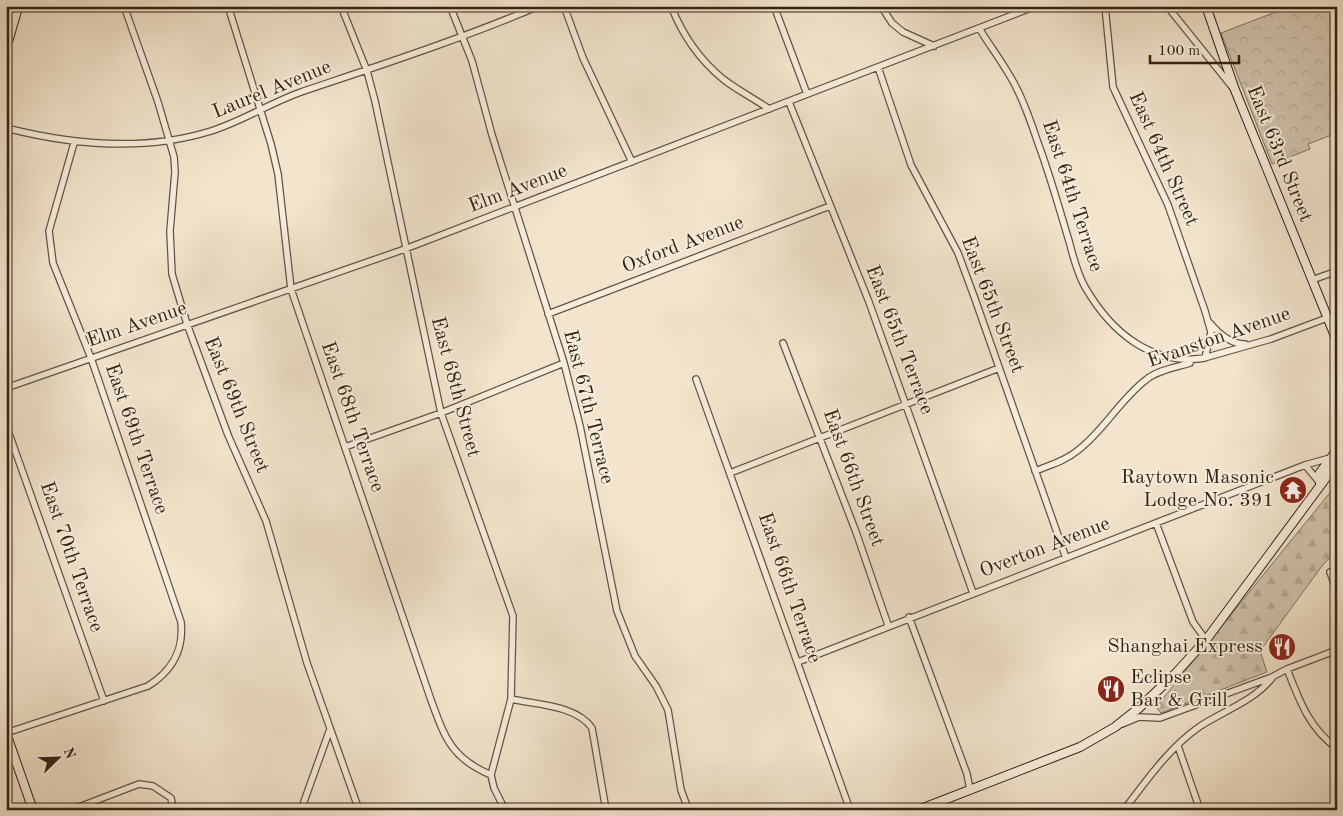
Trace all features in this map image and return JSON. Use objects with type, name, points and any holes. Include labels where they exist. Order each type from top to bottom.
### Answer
[{"type":"highway","points":[[6,47],[18,6]]},
{"type":"main road","name":"East 63rd Street","points":[[1206,6],[1236,90],[1337,341]]},
{"type":"main road","points":[[918,810],[1080,747],[1115,726],[1159,690],[1206,640],[1320,483],[1319,474],[1334,460],[1337,450]]},
{"type":"main road","points":[[6,733],[33,810]]},
{"type":"street","name":"East 69th Street","points":[[124,6],[169,139],[175,172],[170,263],[187,324],[228,435],[266,521],[307,663],[359,810]]},
{"type":"street","name":"East 68th Terrace","points":[[228,6],[261,110],[278,174],[291,289],[345,447],[446,739],[464,760],[491,775]]},
{"type":"street","name":"East 68th Street","points":[[341,6],[366,71],[441,413],[513,616],[511,699],[491,775]]},
{"type":"street","name":"East 67th Terrace","points":[[450,6],[472,61],[492,134],[564,363],[580,426],[617,611],[635,656],[656,686],[668,710],[682,790],[687,806]]},
{"type":"street","name":"Laurel Avenue","points":[[6,128],[74,143],[134,144],[210,132],[299,93],[462,38],[539,6]]},
{"type":"street","points":[[564,6],[583,58],[632,162]]},
{"type":"street","points":[[672,6],[680,25],[706,63],[724,80],[769,109]]},
{"type":"street","points":[[774,6],[807,94]]},
{"type":"street","points":[[881,6],[892,23],[903,32],[934,46]]},
{"type":"street","name":"Elm Avenue","points":[[6,388],[405,249],[934,46],[1021,9],[1036,6]]},
{"type":"street","name":"East 64th Street","points":[[1105,6],[1114,86],[1168,205],[1208,321],[1211,332],[1205,358]]},
{"type":"street","points":[[1167,6],[1236,90]]},
{"type":"street","name":"East 64th Terrace","points":[[979,28],[1017,88],[1024,104],[1040,145],[1085,286],[1110,321],[1137,344],[1162,356],[1186,361],[1205,358]]},
{"type":"street","name":"East 65th Street","points":[[878,67],[911,165],[958,253],[1066,558]]},
{"type":"street","name":"East 65th Terrace","points":[[789,102],[906,404],[973,593]]},
{"type":"street","name":"East 69th Terrace","points":[[74,143],[51,222],[49,244],[53,263],[90,358],[180,622],[181,646],[171,668],[148,686],[104,701]]},
{"type":"street","name":"Oxford Avenue","points":[[548,314],[830,206]]},
{"type":"street","points":[[1312,280],[1337,271]]},
{"type":"street","name":"Evanston Avenue","points":[[1035,470],[1057,463],[1076,452],[1089,441],[1148,377],[1255,344],[1327,318]]},
{"type":"street","name":"East 64th Street","points":[[1208,321],[1218,333],[1231,342],[1255,344]]},
{"type":"street","name":"East 66th Street","points":[[783,343],[820,437],[888,625]]},
{"type":"street","points":[[345,447],[441,413],[564,363]]},
{"type":"street","points":[[730,473],[1000,368]]},
{"type":"street","name":"East 66th Terrace","points":[[696,378],[850,810]]},
{"type":"street","name":"East 70th Terrace","points":[[6,425],[104,701]]},
{"type":"street","name":"Overton Avenue","points":[[798,662],[888,625],[1304,465],[1334,460]]},
{"type":"street","points":[[1304,465],[1320,483]]},
{"type":"street","points":[[1156,523],[1193,622],[1206,640]]},
{"type":"street","points":[[1330,572],[1337,591]]},
{"type":"street","points":[[909,617],[967,774],[970,790]]},
{"type":"street","points":[[1115,726],[1139,717],[1160,718],[1167,716],[1272,677],[1287,669],[1337,650]]},
{"type":"street","points":[[1287,669],[1302,708],[1313,726],[1337,748]]},
{"type":"street","points":[[1124,810],[1160,763],[1198,728],[1262,689],[1272,677]]},
{"type":"street","points":[[511,699],[571,712],[586,719],[592,728],[606,810]]},
{"type":"street","points":[[6,733],[104,701]]},
{"type":"street","points":[[301,810],[330,729]]},
{"type":"street","points":[[1178,746],[1200,810]]},
{"type":"street","points":[[491,775],[494,788],[504,810]]},
{"type":"street","points":[[71,810],[139,784],[163,791],[171,798],[173,810]]},
{"type":"street","points":[[675,810],[687,806],[694,810]]},
{"type":"green space","points":[[1291,6],[1337,6],[1337,133],[1308,144],[1310,149],[1272,164],[1221,33]]},
{"type":"green space","points":[[1337,484],[1337,550],[1322,566],[1260,651],[1267,672],[1161,713],[1156,707]]},
{"type":"place","name":"Raytown Masonic Lodge No. 391","points":[[1293,490]]},
{"type":"place","name":"Shanghai Express","points":[[1282,647]]},
{"type":"place","name":"Eclipse Bar & Grill","points":[[1111,689]]}]
